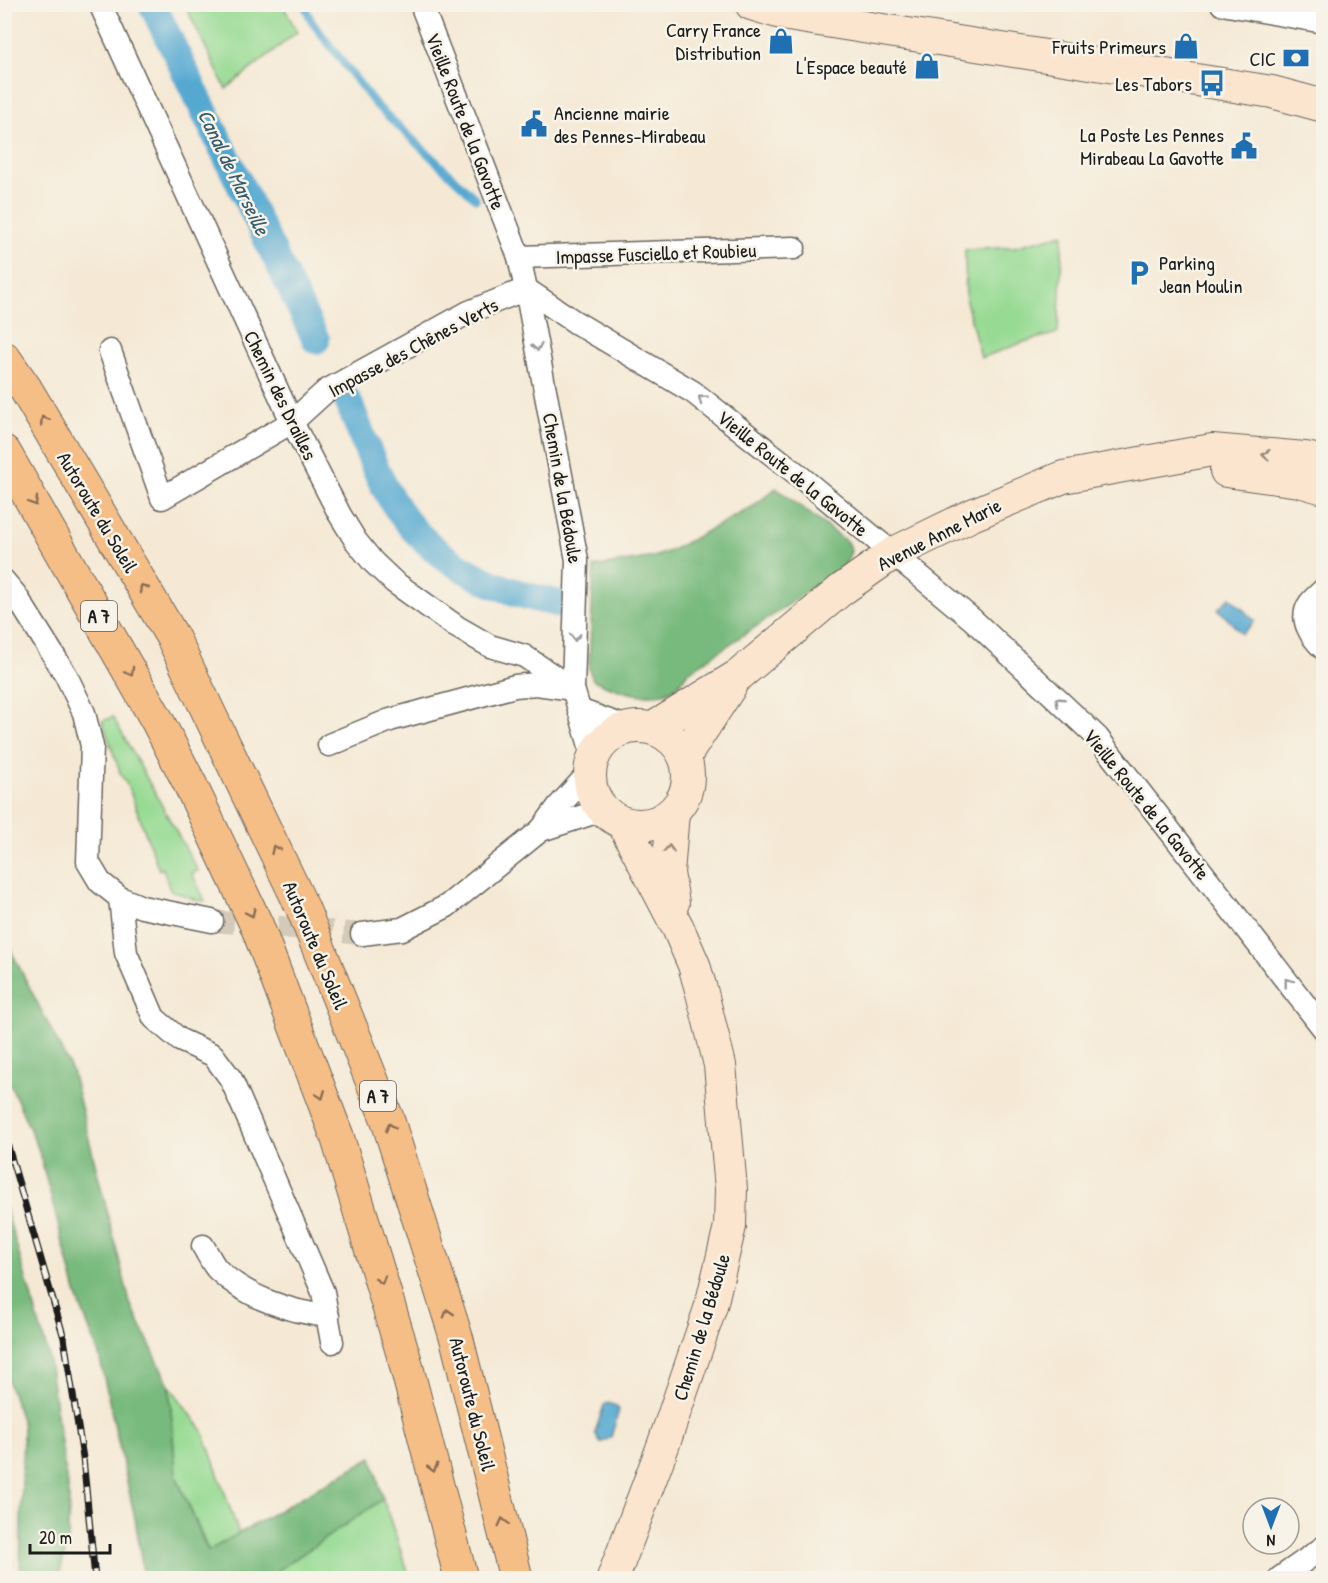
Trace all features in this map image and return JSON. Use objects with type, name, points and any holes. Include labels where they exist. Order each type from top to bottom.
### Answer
[{"type":"highway","name":"Autoroute du Soleil","points":[[4,358],[25,388],[173,638],[303,909],[387,1118],[457,1340],[516,1578]]},
{"type":"highway","name":"A 7","points":[[4,452],[157,720],[257,926],[340,1147],[404,1357],[461,1578]]},
{"type":"street","name":"Chemin des Drailles","points":[[100,4],[292,422],[356,541],[394,582],[457,627],[490,646],[524,656],[576,700]]},
{"type":"street","name":"Vieille Route de la Gavotte","points":[[421,4],[519,257],[526,290],[693,392],[797,474],[973,620],[1097,737],[1323,1029]]},
{"type":"street","points":[[751,4],[788,15],[1272,92],[1323,106]]},
{"type":"street","points":[[1222,4],[1323,22]]},
{"type":"street","name":"Impasse Fusciello et Roubieu","points":[[519,257],[794,248]]},
{"type":"street","name":"Impasse des Chênes Verts","points":[[110,351],[162,498],[292,422],[326,391],[469,312],[526,290]]},
{"type":"street","name":"Chemin de la Bédoule","points":[[526,290],[577,560],[576,700],[591,765]]},
{"type":"street","name":"Avenue Anne Marie","points":[[639,728],[739,675],[840,590],[892,554],[972,515],[1063,477],[1212,450],[1305,458],[1323,462]]},
{"type":"street","name":"Avenue Anne Marie","points":[[1135,464],[1232,472],[1299,481],[1323,488]]},
{"type":"street","points":[[1323,589],[1308,605],[1306,622],[1311,637],[1323,649]]},
{"type":"street","points":[[8,592],[66,675],[84,713],[92,746],[88,862],[100,882],[120,898],[142,907],[213,921]]},
{"type":"street","name":"Avenue Anne Marie","points":[[685,756],[708,718],[739,675]]},
{"type":"street","points":[[329,745],[390,720],[515,686],[536,684],[639,728],[672,739],[685,756],[689,776],[685,796],[673,812],[658,822],[640,825],[613,816],[592,793],[591,765]]},
{"type":"street","points":[[362,934],[402,929],[447,906],[542,830],[591,765],[606,739],[639,728]]},
{"type":"street","name":"Chemin de la Bédoule","points":[[673,812],[668,873],[678,928]]},
{"type":"street","points":[[542,830],[613,816]]},
{"type":"street","name":"Chemin de la Bédoule","points":[[613,816],[678,928],[700,984],[720,1065],[731,1189],[730,1226],[711,1306],[663,1446],[613,1578]]},
{"type":"street","points":[[120,898],[126,953],[154,1018],[180,1040],[213,1055],[231,1079],[323,1292],[332,1342]]},
{"type":"street","points":[[203,1246],[217,1269],[238,1286],[284,1308],[306,1314],[328,1316]]},
{"type":"street","points":[[1281,1578],[1323,1547]]},
{"type":"green space","points":[[185,5],[283,5],[297,32],[226,89]]},
{"type":"green space","points":[[1063,234],[1058,333],[1024,342],[981,358],[966,301],[965,250],[1014,247]]},
{"type":"green space","points":[[776,488],[847,542],[851,551],[840,570],[687,673],[677,687],[655,695],[645,695],[623,691],[593,680],[589,669],[594,567],[654,557],[672,550],[754,506]]},
{"type":"green space","points":[[113,717],[198,871],[192,873],[205,901],[170,890],[163,868],[159,870],[102,721]]},
{"type":"green space","points":[[5,939],[72,1071],[130,1303],[169,1385],[176,1476],[208,1551],[372,1457],[383,1499],[280,1569],[273,1578],[144,1578],[135,1518],[99,1355],[77,1296],[38,1148],[5,1072]]},
{"type":"green space","points":[[5,1206],[48,1354],[69,1497],[68,1539],[59,1578],[20,1578],[23,1426],[5,1372]]},
{"type":"green space","points":[[169,1385],[203,1431],[239,1534],[209,1552],[176,1476]]},
{"type":"green space","points":[[383,1499],[410,1578],[273,1578],[280,1569]]},
{"type":"water","points":[[1230,597],[1255,621],[1242,634],[1218,609]]},
{"type":"water","points":[[608,1403],[619,1410],[611,1437],[601,1443],[595,1433],[604,1405]]},
{"type":"waterway","name":"Canal de Marseille","points":[[152,4],[316,340]]},
{"type":"waterway","points":[[304,4],[312,22],[375,104],[476,199]]},
{"type":"waterway","name":"Canal de Marseille","points":[[348,401],[386,490],[407,522],[424,540],[443,556],[486,581],[533,598],[557,603]]},
{"type":"tunnel","points":[[212,921],[362,934]]},
{"type":"railway","points":[[4,1133],[64,1338],[83,1458],[95,1578]]},
{"type":"place","name":"Carry France Distribution","points":[[781,41]]},
{"type":"place","name":"Fruits Primeurs","points":[[1186,46]]},
{"type":"place","name":"CIC","points":[[1296,58]]},
{"type":"place","name":"L'Espace beauté","points":[[927,66]]},
{"type":"place","name":"Les Tabors","points":[[1212,83]]},
{"type":"place","name":"Ancienne mairie des Pennes-Mirabeau","points":[[534,124]]},
{"type":"place","name":"La Poste Les Pennes Mirabeau La Gavotte","points":[[1244,146]]},
{"type":"place","name":"Parking Jean Moulin","points":[[1139,273]]}]
